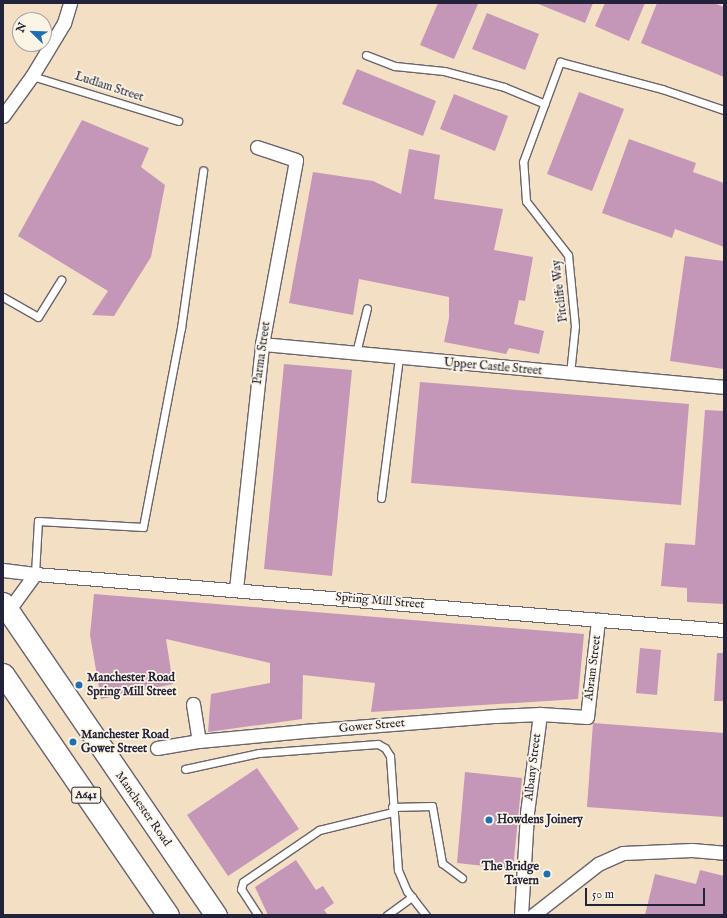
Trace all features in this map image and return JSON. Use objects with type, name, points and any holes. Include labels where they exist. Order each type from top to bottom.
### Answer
[{"type":"main road","name":"Manchester Road","points":[[6,607],[216,915]]},
{"type":"main road","name":"A641","points":[[3,674],[168,915]]},
{"type":"street","points":[[3,116],[32,76],[64,22],[70,3]]},
{"type":"street","name":"Parma Street","points":[[236,589],[262,344],[296,160],[257,147]]},
{"type":"street","name":"Upper Castle Street","points":[[262,344],[570,374],[724,387]]},
{"type":"street","name":"Spring Mill Street","points":[[3,570],[35,574],[236,589],[724,630]]},
{"type":"street","points":[[6,607],[35,574]]},
{"type":"street","name":"Abram Street","points":[[587,717],[598,620]]},
{"type":"street","points":[[193,704],[199,741]]},
{"type":"street","name":"Gower Street","points":[[157,748],[199,741],[540,714],[587,717]]},
{"type":"street","name":"Albany Street","points":[[521,915],[528,813],[540,714]]},
{"type":"street","points":[[535,914],[598,864],[623,853],[692,850],[724,854]]},
{"type":"lane","points":[[366,55],[395,66],[444,71],[504,87],[544,104]]},
{"type":"lane","name":"Pitcliffe Way","points":[[570,374],[575,326],[568,255],[526,201],[522,162],[560,62],[662,89],[724,110]]},
{"type":"lane","name":"Ludlam Street","points":[[32,76],[178,121]]},
{"type":"lane","points":[[35,574],[38,521],[142,526],[181,328],[203,171]]},
{"type":"lane","points":[[3,297],[38,317],[61,280]]},
{"type":"lane","points":[[356,353],[366,308]]},
{"type":"lane","points":[[381,498],[399,358]]},
{"type":"lane","points":[[185,769],[259,753],[378,744],[385,748],[390,756],[392,810],[398,870],[412,897],[426,915]]},
{"type":"lane","points":[[258,915],[241,889],[243,882],[319,830],[392,810],[432,806],[442,863],[462,878]]},
{"type":"lane","points":[[387,915],[412,897]]},
{"type":"building","points":[[438,3],[478,4],[454,59],[420,45]]},
{"type":"building","points":[[536,3],[593,3],[585,23]]},
{"type":"building","points":[[605,3],[645,3],[629,41],[595,26]]},
{"type":"building","points":[[657,3],[714,3],[724,7],[724,77],[641,43]]},
{"type":"building","points":[[487,13],[539,34],[525,70],[472,49]]},
{"type":"building","points":[[357,69],[436,101],[423,136],[342,104]]},
{"type":"building","points":[[579,92],[624,109],[592,191],[547,174]]},
{"type":"building","points":[[454,94],[508,116],[495,151],[440,129]]},
{"type":"building","points":[[82,120],[149,148],[141,167],[165,185],[151,257],[114,316],[92,315],[108,291],[18,236]]},
{"type":"building","points":[[629,139],[696,163],[693,172],[724,183],[724,247],[675,229],[672,238],[602,213]]},
{"type":"building","points":[[409,149],[440,155],[434,199],[503,209],[494,250],[533,257],[525,301],[519,300],[514,324],[544,331],[539,354],[509,348],[506,354],[444,342],[449,318],[449,297],[359,279],[353,315],[289,303],[313,172],[373,181],[401,194]]},
{"type":"building","points":[[685,256],[724,261],[724,369],[670,361]]},
{"type":"building","points":[[284,364],[352,370],[332,576],[264,569]]},
{"type":"building","points":[[420,382],[689,404],[681,505],[411,483]]},
{"type":"building","points":[[705,410],[724,411],[724,604],[687,602],[687,588],[661,586],[665,543],[695,545]]},
{"type":"building","points":[[94,594],[584,634],[578,699],[371,712],[375,683],[303,675],[302,719],[208,732],[211,694],[270,683],[270,663],[166,639],[173,684],[101,699],[90,635]]},
{"type":"building","points":[[640,648],[661,650],[657,695],[636,693]]},
{"type":"building","points":[[717,653],[724,653],[724,701],[714,701]]},
{"type":"building","points":[[593,723],[724,733],[724,817],[587,807]]},
{"type":"building","points":[[257,768],[299,829],[228,876],[187,815]]},
{"type":"building","name":"Howdens Joinery","points":[[465,772],[522,778],[513,869],[457,863]]},
{"type":"building","points":[[296,860],[316,890],[323,886],[334,903],[324,910],[328,915],[268,915],[255,887]]},
{"type":"building","points":[[700,870],[724,876],[724,915],[645,915],[655,874],[696,884]]},
{"type":"place","name":"Manchester Road Spring Mill Street","points":[[79,685]]},
{"type":"place","name":"Manchester Road Gower Street","points":[[73,742]]},
{"type":"place","name":"Howdens Joinery","points":[[489,820]]},
{"type":"place","name":"The Bridge Tavern","points":[[547,874]]}]
